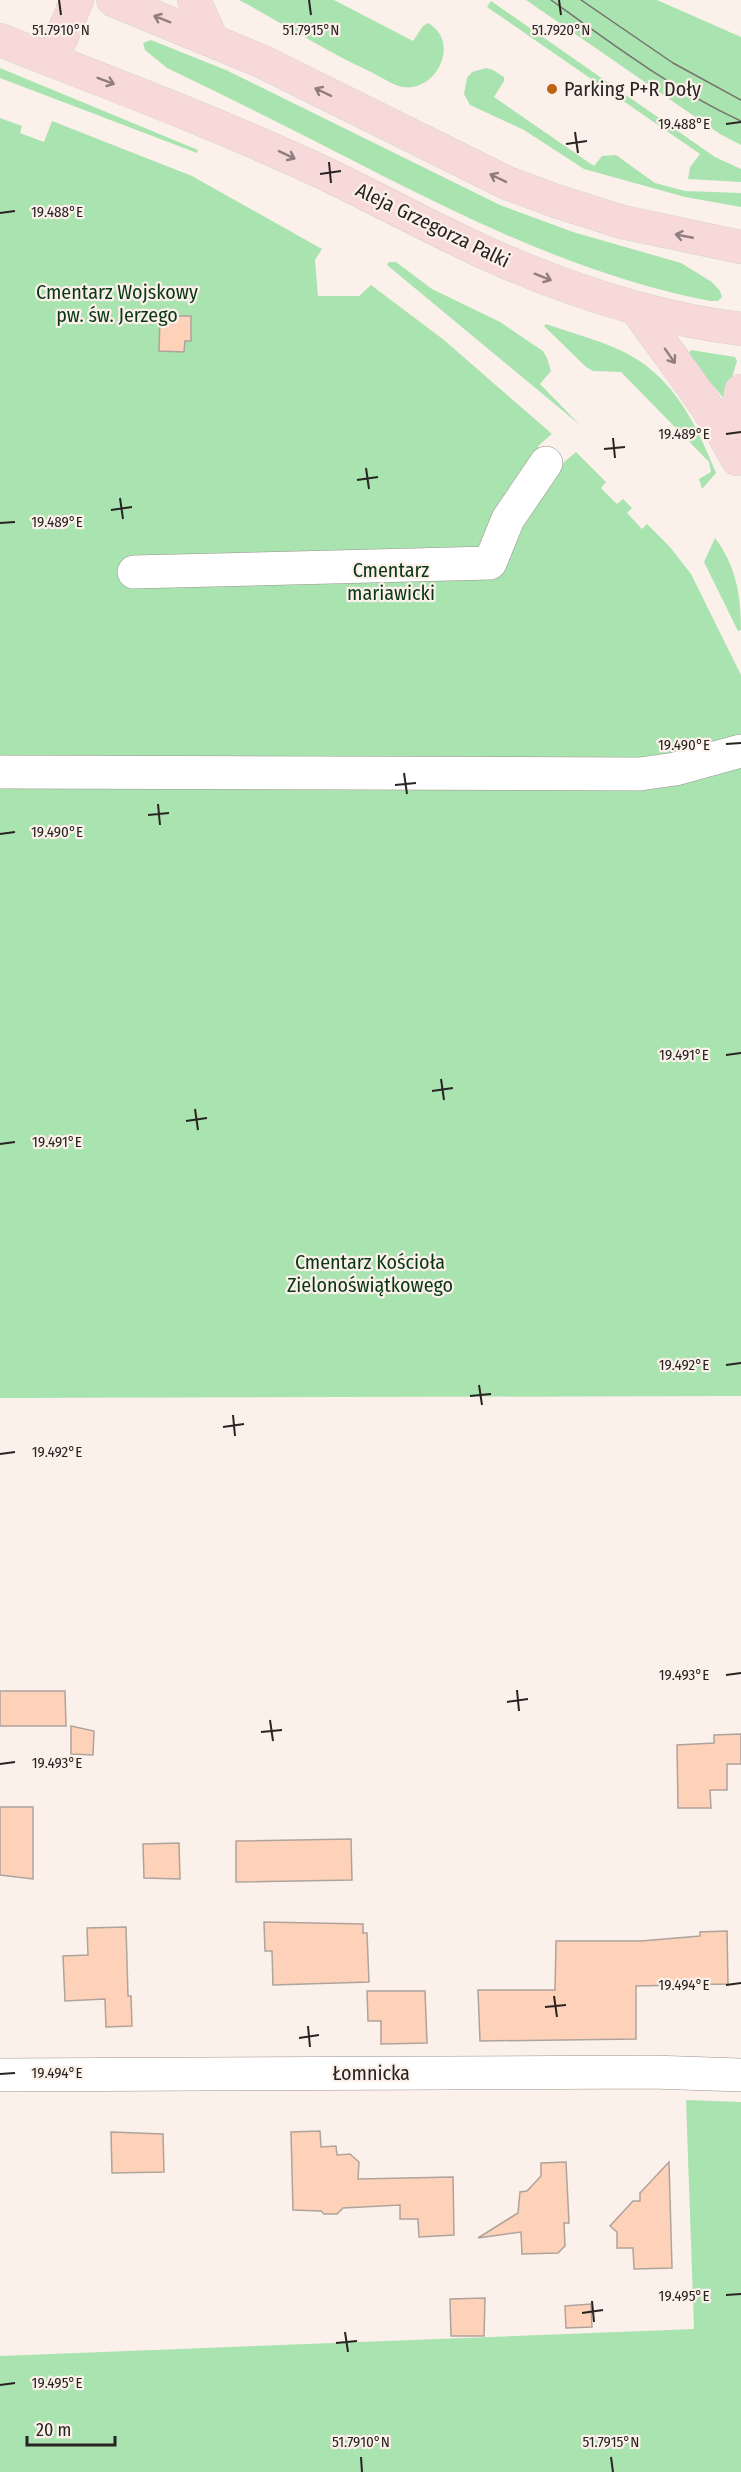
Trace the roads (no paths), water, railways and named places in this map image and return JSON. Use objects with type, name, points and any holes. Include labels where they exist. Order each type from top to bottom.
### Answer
[{"type":"main road","points":[[52,60],[77,0]]},
{"type":"main road","points":[[113,0],[211,38],[261,61],[507,183],[622,222],[741,247]]},
{"type":"main road","points":[[194,0],[211,38]]},
{"type":"main road","name":"Aleja Grzegorza Palki","points":[[0,40],[278,151],[504,261],[554,281],[636,308],[693,322],[741,329]]},
{"type":"main road","points":[[636,308],[722,428],[739,467]]},
{"type":"main road","points":[[739,467],[736,421],[741,391]]},
{"type":"street","points":[[134,572],[490,563],[508,519],[546,462]]},
{"type":"street","points":[[0,772],[640,774],[675,769],[741,751]]},
{"type":"street","name":"Łomnicka","points":[[0,2075],[652,2072],[741,2075]]},
{"type":"tram line","points":[[551,0],[667,80],[741,121]]},
{"type":"tram line","points":[[581,0],[673,63],[741,100]]},
{"type":"place","name":"Parking P+R Doły","points":[[552,89]]},
{"type":"park label","name":"Cmentarz Wojskowy pw. św. Jerzego","points":[[117,304]]},
{"type":"park label","name":"Cmentarz mariawicki","points":[[391,582]]},
{"type":"park label","name":"Cmentarz Kościoła Zielonoświątkowego","points":[[370,1274]]}]
